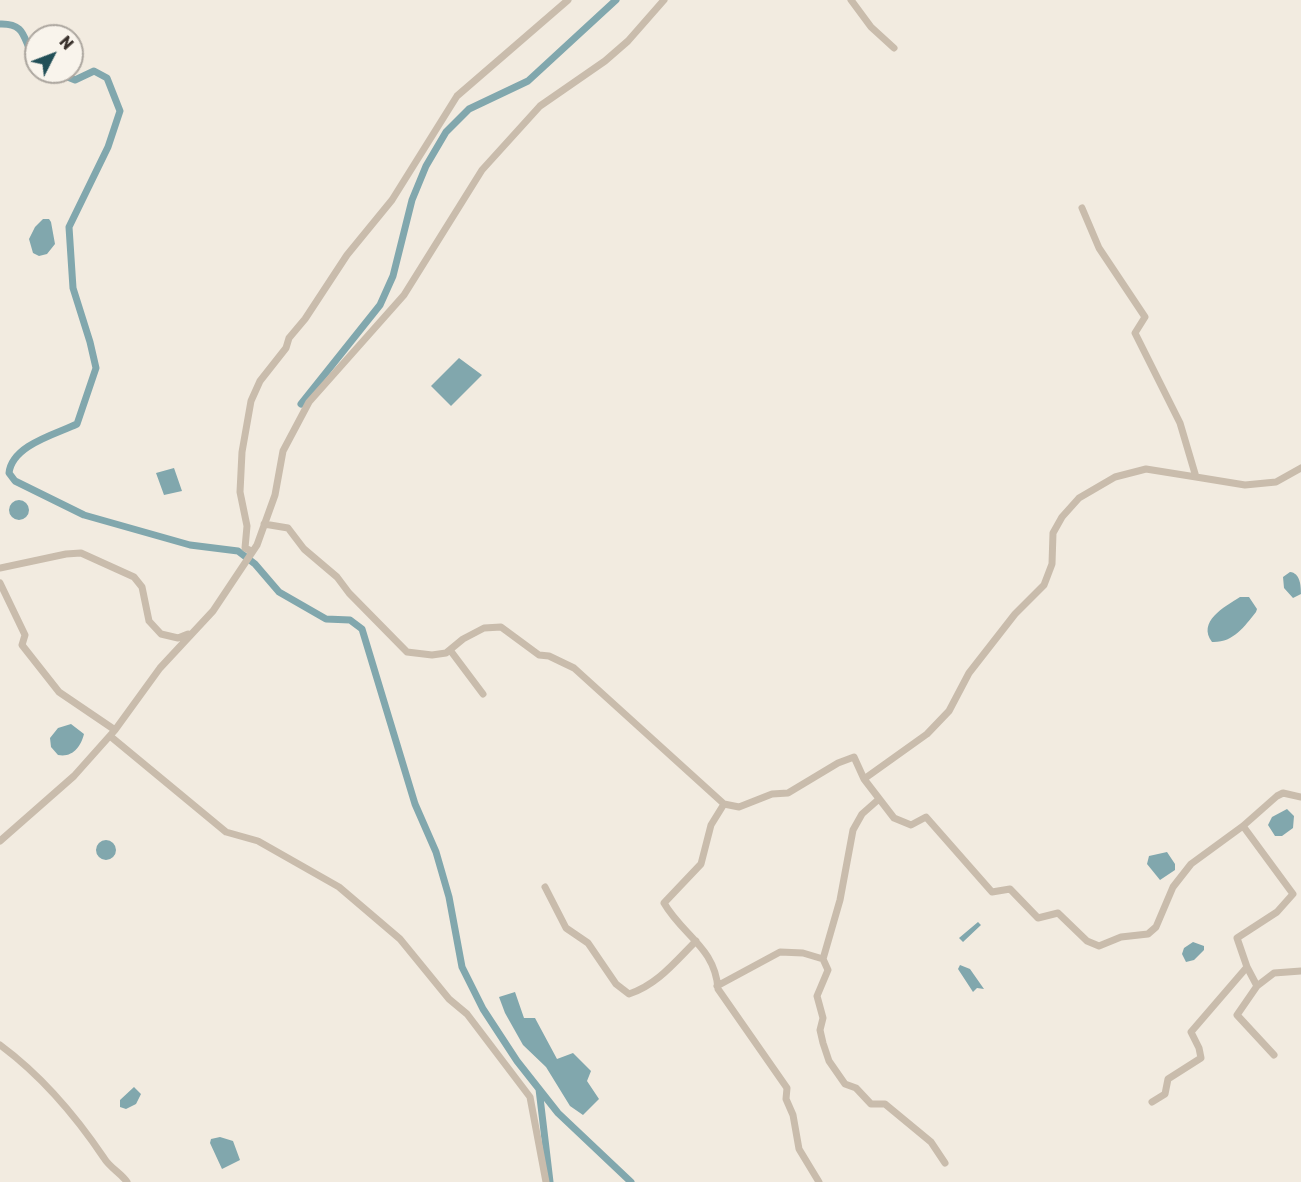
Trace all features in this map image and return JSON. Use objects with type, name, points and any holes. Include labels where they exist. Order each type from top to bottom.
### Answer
[{"type":"street","points":[[251,551],[245,548],[243,543],[247,526],[242,506],[240,479],[251,401],[260,381],[347,255],[392,200],[457,96],[568,0]]},
{"type":"street","points":[[0,841],[74,776],[112,733],[160,668],[213,611],[243,567],[264,524],[275,495],[283,451],[309,402],[404,295],[482,170],[540,106],[605,61],[628,41],[664,0]]},
{"type":"street","points":[[851,0],[871,27],[894,48]]},
{"type":"street","points":[[1082,208],[1099,248],[1144,317],[1136,333],[1137,341],[1153,365],[1180,423],[1196,477]]},
{"type":"street","points":[[864,779],[927,734],[949,711],[969,672],[1015,614],[1044,585],[1052,564],[1053,533],[1062,517],[1079,498],[1115,477],[1146,469],[1245,485],[1276,482],[1301,468]]},
{"type":"street","points":[[264,524],[288,528],[304,549],[338,577],[349,594],[406,652],[432,656],[450,650],[463,639],[484,628],[501,627],[538,655],[549,656],[574,668],[724,804],[739,807],[772,794],[788,793],[838,763],[854,757],[864,779],[894,818],[911,825],[926,817],[992,892],[1010,889],[1038,918],[1058,913],[1087,941],[1099,946],[1121,937],[1148,934],[1156,927],[1173,887],[1191,864],[1283,793],[1301,797]]},
{"type":"street","points":[[0,568],[81,553],[134,577],[142,587],[149,621],[161,634],[178,638],[192,632]]},
{"type":"street","points":[[0,583],[25,635],[22,645],[59,692],[112,733],[226,832],[258,841],[339,887],[400,939],[449,999],[467,1014],[530,1097],[546,1182]]},
{"type":"street","points":[[450,650],[483,694]]},
{"type":"street","points":[[879,799],[862,814],[854,830],[840,900],[824,959],[828,970],[817,996],[823,1017],[820,1030],[829,1061],[845,1084],[856,1088],[871,1104],[885,1104],[931,1142],[945,1163]]},
{"type":"street","points":[[724,804],[711,825],[702,864],[664,903],[709,957],[718,975],[717,986],[787,1088],[786,1099],[793,1115],[799,1149],[819,1182]]},
{"type":"street","points":[[1243,826],[1293,894],[1277,912],[1237,938],[1247,968],[1257,986]]},
{"type":"street","points":[[545,887],[566,928],[588,944],[616,984],[629,994],[656,981],[696,941]]},
{"type":"street","points":[[717,986],[780,952],[803,953],[824,959]]},
{"type":"street","points":[[1152,1102],[1164,1094],[1168,1078],[1201,1058],[1191,1032],[1247,968]]},
{"type":"street","points":[[1274,1055],[1237,1015],[1257,986],[1274,973],[1301,971]]},
{"type":"street","points":[[0,1045],[41,1079],[79,1122],[106,1161],[127,1182]]},
{"type":"water","points":[[43,219],[49,219],[51,222],[55,244],[47,254],[39,256],[33,253],[29,239],[35,227]]},
{"type":"water","points":[[459,358],[482,375],[451,406],[431,386]]},
{"type":"water","points":[[174,468],[182,491],[164,495],[156,473]]},
{"type":"water","points":[[19,500],[26,503],[29,510],[26,517],[19,520],[12,517],[9,510],[12,503]]},
{"type":"water","points":[[1290,572],[1298,577],[1301,587],[1301,594],[1293,598],[1284,588],[1283,577]]},
{"type":"water","points":[[1240,597],[1249,597],[1257,609],[1256,612],[1232,637],[1212,642],[1208,635],[1210,622],[1220,610]]},
{"type":"water","points":[[71,724],[84,734],[83,738],[72,753],[58,755],[51,747],[50,738],[58,728]]},
{"type":"water","points":[[1287,809],[1294,816],[1293,828],[1282,836],[1275,836],[1268,825],[1272,817]]},
{"type":"water","points":[[102,840],[110,840],[116,846],[116,854],[110,860],[102,860],[96,854],[96,846]]},
{"type":"water","points":[[1167,852],[1175,864],[1175,870],[1160,880],[1147,864],[1149,856]]},
{"type":"water","points":[[978,922],[981,925],[963,942],[959,938]]},
{"type":"water","points":[[1193,942],[1204,946],[1204,950],[1194,960],[1186,962],[1182,954],[1184,948]]},
{"type":"water","points":[[960,965],[970,969],[984,989],[977,988],[973,992],[958,969]]},
{"type":"water","points":[[515,992],[524,1018],[535,1018],[557,1059],[573,1053],[591,1071],[587,1081],[599,1099],[583,1115],[570,1106],[546,1067],[523,1045],[505,1013],[499,997]]},
{"type":"water","points":[[134,1087],[141,1094],[136,1104],[126,1109],[120,1107],[120,1100]]},
{"type":"water","points":[[220,1137],[233,1141],[240,1160],[222,1169],[210,1143],[211,1139]]},
{"type":"waterway","points":[[301,404],[380,305],[393,276],[412,200],[426,166],[446,132],[469,109],[528,81],[616,0]]},
{"type":"waterway","points":[[0,24],[16,27],[24,35]]},
{"type":"waterway","points":[[84,76],[94,71],[107,78],[120,111],[108,147],[69,227],[73,288],[96,368],[77,424],[26,448],[12,463],[9,473],[15,481],[84,515],[190,545],[238,551],[255,564],[279,592],[326,619],[350,620],[362,629],[415,804],[436,852],[449,897],[462,967],[483,1009],[517,1061],[558,1113],[631,1182]]},
{"type":"waterway","points":[[539,1089],[550,1182]]}]
